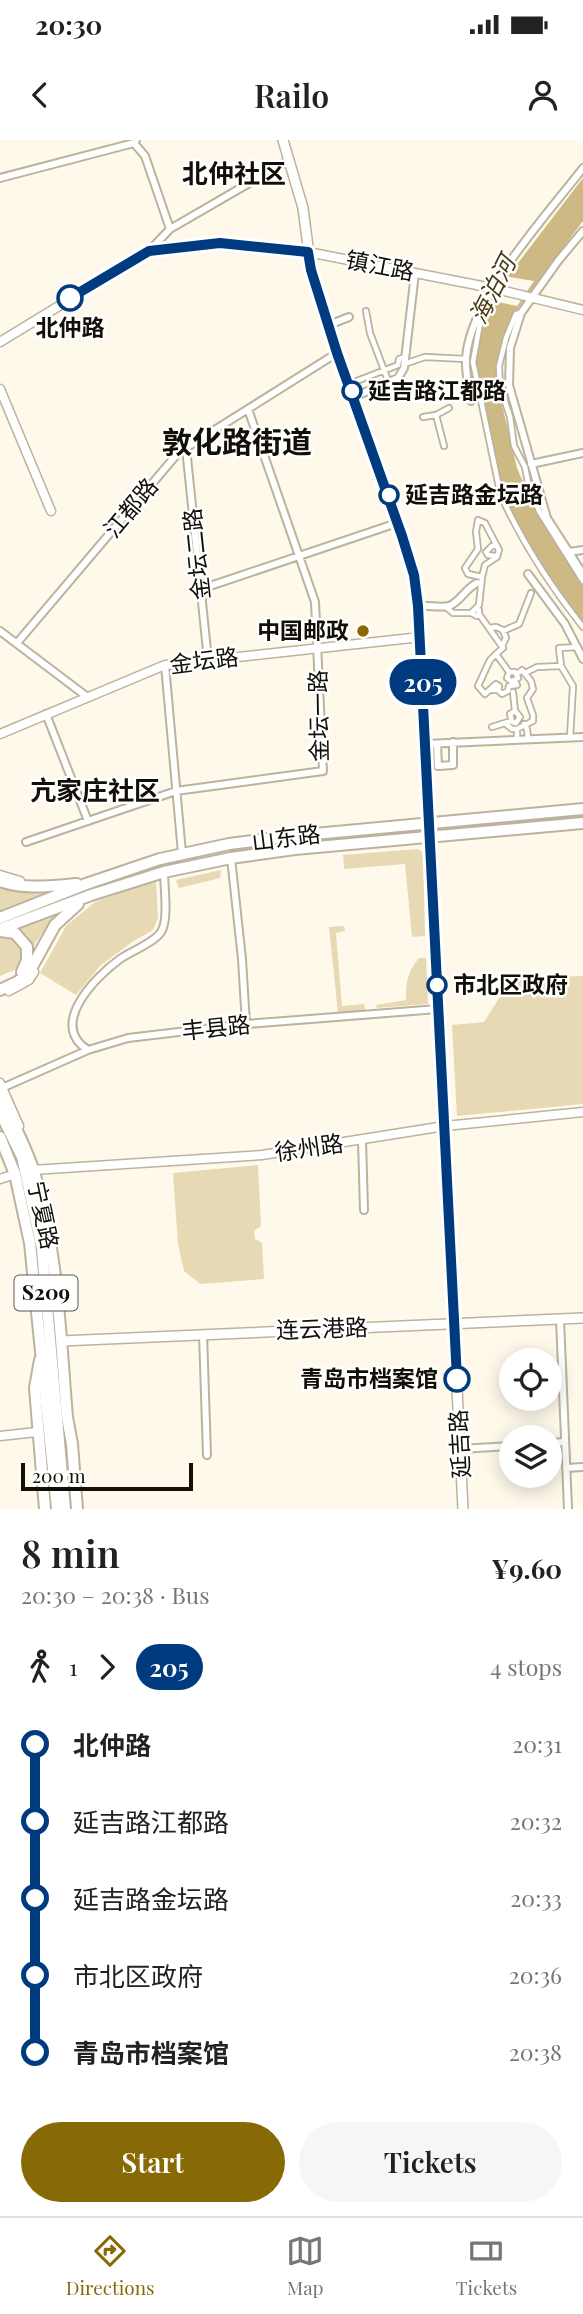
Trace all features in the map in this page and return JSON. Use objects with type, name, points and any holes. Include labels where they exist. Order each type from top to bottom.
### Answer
[{"type":"main road","name":"延吉路","points":[[283,140],[303,208],[308,252],[337,353],[414,575],[421,638],[463,1509]]},
{"type":"main road","name":"山东路","points":[[0,918],[86,884],[182,853],[293,836],[583,809]]},
{"type":"main road","name":"山东路","points":[[0,930],[91,895],[164,872],[231,858],[295,849],[583,822]]},
{"type":"main road","points":[[6,883],[29,887],[86,884]]},
{"type":"main road","points":[[0,989],[28,974],[55,925],[91,895]]},
{"type":"main road","points":[[0,930],[20,937],[27,947],[27,960],[22,972],[0,989]]},
{"type":"main road","name":"宁夏路","points":[[1,1089],[33,1170],[51,1245],[66,1417],[72,1444],[76,1509]]},
{"type":"main road","name":"S209","points":[[0,1112],[22,1157],[42,1249],[67,1509]]},
{"type":"main road","name":"S209","points":[[0,1137],[15,1174],[30,1243],[57,1509]]},
{"type":"main road","name":"连云港路","points":[[61,1341],[583,1318]]},
{"type":"main road","points":[[41,1350],[35,1388],[45,1509]]},
{"type":"main road","points":[[66,1417],[67,1509]]},
{"type":"street","points":[[0,178],[135,141],[145,156],[170,229]]},
{"type":"street","points":[[149,251],[170,229],[289,160]]},
{"type":"street","points":[[471,401],[466,359],[474,322],[492,288],[583,168]]},
{"type":"street","points":[[583,231],[521,313],[510,348],[509,385],[547,518],[583,574]]},
{"type":"street","name":"镇江路","points":[[0,342],[149,251],[220,243],[308,252],[492,288],[583,310]]},
{"type":"street","points":[[354,397],[398,378],[405,361],[415,273]]},
{"type":"street","points":[[485,301],[473,362],[500,492]]},
{"type":"street","points":[[366,311],[370,333],[387,378]]},
{"type":"street","points":[[401,312],[410,313]]},
{"type":"street","points":[[521,313],[516,314],[506,338],[499,366],[500,386],[510,417],[514,446],[525,467],[534,499],[583,581]]},
{"type":"street","points":[[329,325],[349,317]]},
{"type":"street","name":"江都路","points":[[17,643],[178,453],[337,353]]},
{"type":"street","points":[[349,384],[398,365],[398,359],[466,359]]},
{"type":"street","points":[[0,389],[51,511]]},
{"type":"street","points":[[423,416],[436,415],[449,408]]},
{"type":"street","name":"金坛一路","points":[[26,842],[176,791],[323,771],[315,602],[248,409]]},
{"type":"street","points":[[436,415],[444,446]]},
{"type":"street","name":"金坛二路","points":[[186,448],[208,660]]},
{"type":"street","points":[[531,464],[583,453]]},
{"type":"street","points":[[503,500],[521,539],[541,571],[583,627]]},
{"type":"street","points":[[201,589],[397,523]]},
{"type":"street","points":[[480,580],[468,574],[465,568],[478,549],[477,527],[481,530],[488,528],[498,546],[497,557]]},
{"type":"street","points":[[497,557],[486,552],[498,546]]},
{"type":"street","points":[[569,552],[583,550]]},
{"type":"street","points":[[475,612],[479,605],[480,580],[485,565],[497,557]]},
{"type":"street","points":[[528,574],[565,624],[583,659]]},
{"type":"street","points":[[446,607],[480,580]]},
{"type":"street","points":[[503,631],[519,624],[531,593]]},
{"type":"street","points":[[418,606],[432,604],[446,607],[453,612],[475,612],[502,646]]},
{"type":"street","points":[[489,628],[496,627],[503,631],[506,638],[503,648],[496,654],[490,660],[478,686],[485,694],[496,684],[502,694],[517,685],[516,672],[509,671],[496,654]]},
{"type":"street","points":[[0,631],[86,696]]},
{"type":"street","name":"金坛路","points":[[0,734],[165,665],[421,638]]},
{"type":"street","points":[[570,738],[573,687],[561,666],[559,648],[578,647]]},
{"type":"street","points":[[165,665],[182,853]]},
{"type":"street","points":[[525,673],[537,667],[561,666]]},
{"type":"street","points":[[506,724],[517,729],[533,721],[527,698],[533,689],[531,681],[522,670],[515,677]]},
{"type":"street","points":[[511,690],[515,711],[527,729],[528,739]]},
{"type":"street","points":[[515,711],[510,713],[512,720],[516,723],[520,719]]},
{"type":"street","points":[[46,714],[88,821]]},
{"type":"street","points":[[492,727],[512,720]]},
{"type":"street","points":[[517,729],[517,740]]},
{"type":"street","points":[[426,744],[583,737]]},
{"type":"street","points":[[437,744],[438,766],[453,765],[453,743]]},
{"type":"street","points":[[231,858],[246,1024]]},
{"type":"street","points":[[88,1050],[79,1044],[73,1026],[73,1015],[79,1002],[95,982],[117,961],[160,935],[164,924],[164,872]]},
{"type":"street","points":[[0,875],[13,880],[86,884]]},
{"type":"street","points":[[0,989],[20,987],[29,981],[50,940],[69,911]]},
{"type":"street","name":"丰县路","points":[[1,1089],[88,1050],[128,1038],[246,1024],[438,1009]]},
{"type":"street","name":"徐州路","points":[[33,1170],[262,1155],[446,1126],[583,1112]]},
{"type":"street","points":[[362,1140],[364,1210]]},
{"type":"street","points":[[0,1153],[15,1174],[0,1180]]},
{"type":"street","points":[[560,1319],[568,1509]]},
{"type":"street","points":[[202,1334],[207,1455]]},
{"type":"street","points":[[0,1436],[37,1432]]},
{"type":"street","points":[[460,1449],[499,1447]]},
{"type":"street","points":[[566,1468],[583,1467]]},
{"type":"shaded area","name":"海泊河","points":[[583,178],[583,221],[513,315],[498,359],[497,371],[499,392],[517,468],[536,512],[583,586],[583,624],[523,539],[503,497],[475,361],[483,317],[495,293]]},
{"type":"shaded area","points":[[417,849],[423,852],[425,936],[412,937],[405,864],[344,869],[343,855]]},
{"type":"shaded area","points":[[221,870],[220,878],[179,888],[176,880]]},
{"type":"shaded area","points":[[156,880],[158,918],[153,930],[100,966],[76,995],[40,973],[66,926],[95,902]]},
{"type":"shaded area","points":[[0,887],[21,892],[58,888],[68,907],[51,921],[17,969],[0,976]]},
{"type":"shaded area","points":[[344,926],[345,931],[336,933],[342,1006],[364,1004],[365,1010],[338,1013],[329,927]]},
{"type":"shaded area","points":[[419,958],[426,958],[428,1004],[377,1008],[376,1005],[406,1000],[408,978]]},
{"type":"shaded area","points":[[583,976],[583,1104],[457,1116],[452,1025],[484,1022],[511,979]]},
{"type":"shaded area","points":[[258,1165],[261,1226],[254,1231],[255,1239],[262,1243],[264,1279],[200,1284],[184,1271],[178,1244],[173,1173]]},
{"type":"pier","points":[[504,276],[534,281],[517,306],[488,300]]},
{"type":"bus line","name":"205","points":[[70,298],[149,251],[220,243],[308,252],[337,353],[377,461],[414,575],[421,638],[457,1379]]},
{"type":"place","name":"北仲路","points":[[70,298]]},
{"type":"place","name":"延吉路江都路","points":[[352,391]]},
{"type":"place","name":"延吉路金坛路","points":[[389,495]]},
{"type":"place","name":"中国邮政","points":[[363,631]]},
{"type":"place","name":"市北区政府","points":[[437,985]]},
{"type":"place","name":"青岛市档案馆","points":[[457,1379]]},
{"type":"district","name":"北仲社区","points":[[234,174]]},
{"type":"district","name":"敦化路街道","points":[[237,443]]},
{"type":"district","name":"亢家庄社区","points":[[95,791]]}]
